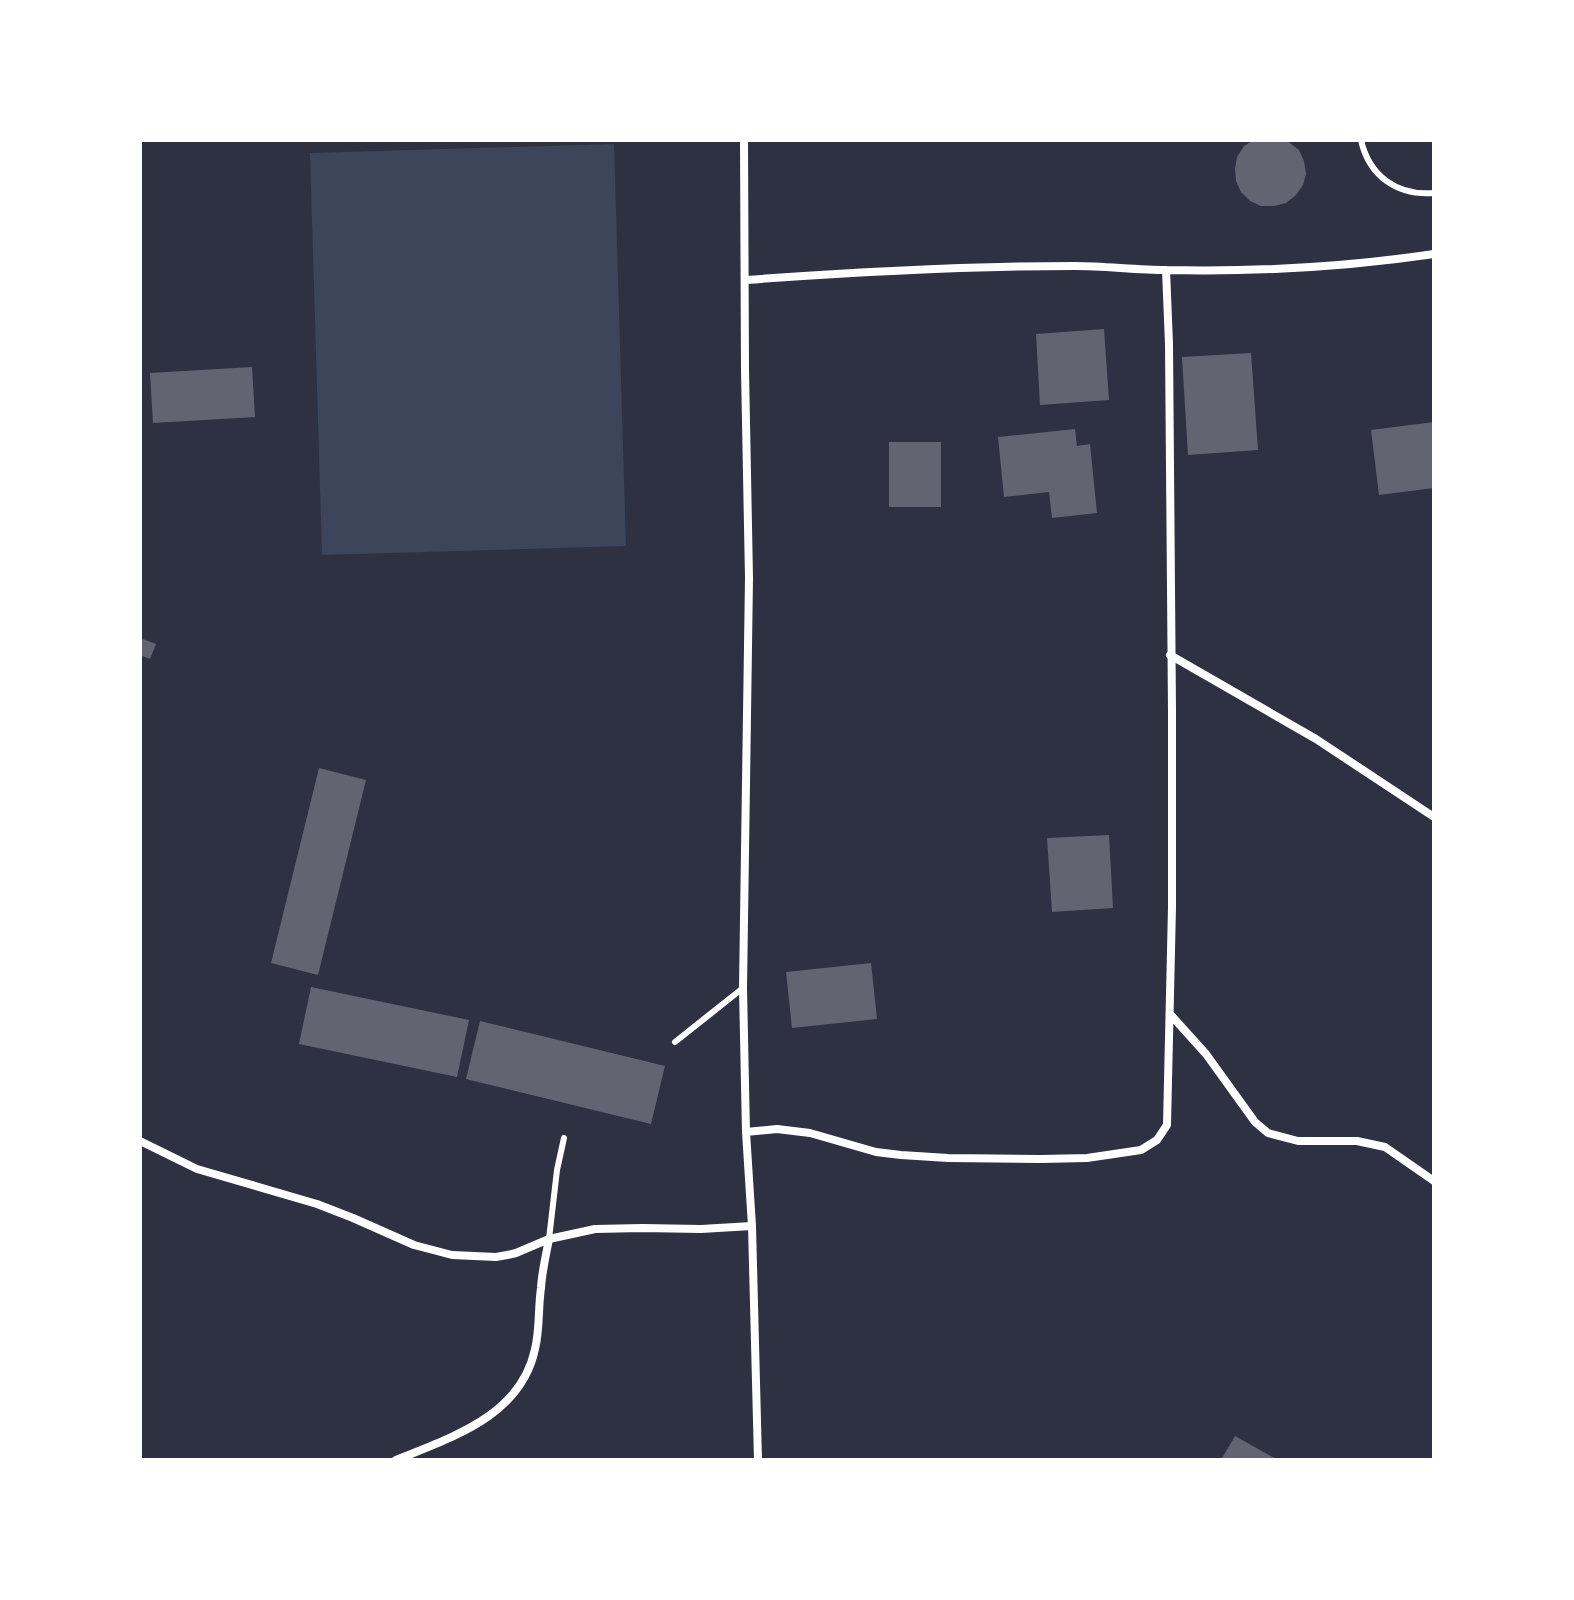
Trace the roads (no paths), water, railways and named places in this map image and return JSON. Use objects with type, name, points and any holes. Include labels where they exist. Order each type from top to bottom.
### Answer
[{"type":"street","points":[[744,140],[749,578],[743,988],[758,1460]]},
{"type":"street","points":[[746,280],[979,266],[1166,270],[1296,268],[1434,254]]},
{"type":"street","points":[[746,1132],[777,1129],[810,1133],[876,1152],[948,1158],[1087,1158],[1141,1150],[1157,1140],[1168,1121],[1172,813],[1170,358],[1166,270]]},
{"type":"street","points":[[1170,655],[1316,739],[1434,817]]},
{"type":"street","points":[[1170,1014],[1206,1054],[1255,1122],[1268,1133],[1298,1141],[1377,1144],[1434,1181]]},
{"type":"street","points":[[140,1141],[197,1169],[317,1204],[414,1245],[452,1255],[496,1257],[516,1253],[549,1239],[595,1229],[752,1226]]},
{"type":"street","points":[[396,1460],[479,1424],[511,1397],[531,1365],[535,1349],[549,1239]]},
{"type":"lane","points":[[1361,140],[1368,163],[1379,177],[1409,192],[1434,193]]},
{"type":"lane","points":[[675,1042],[743,988]]},
{"type":"lane","points":[[549,1239],[564,1138]]}]
